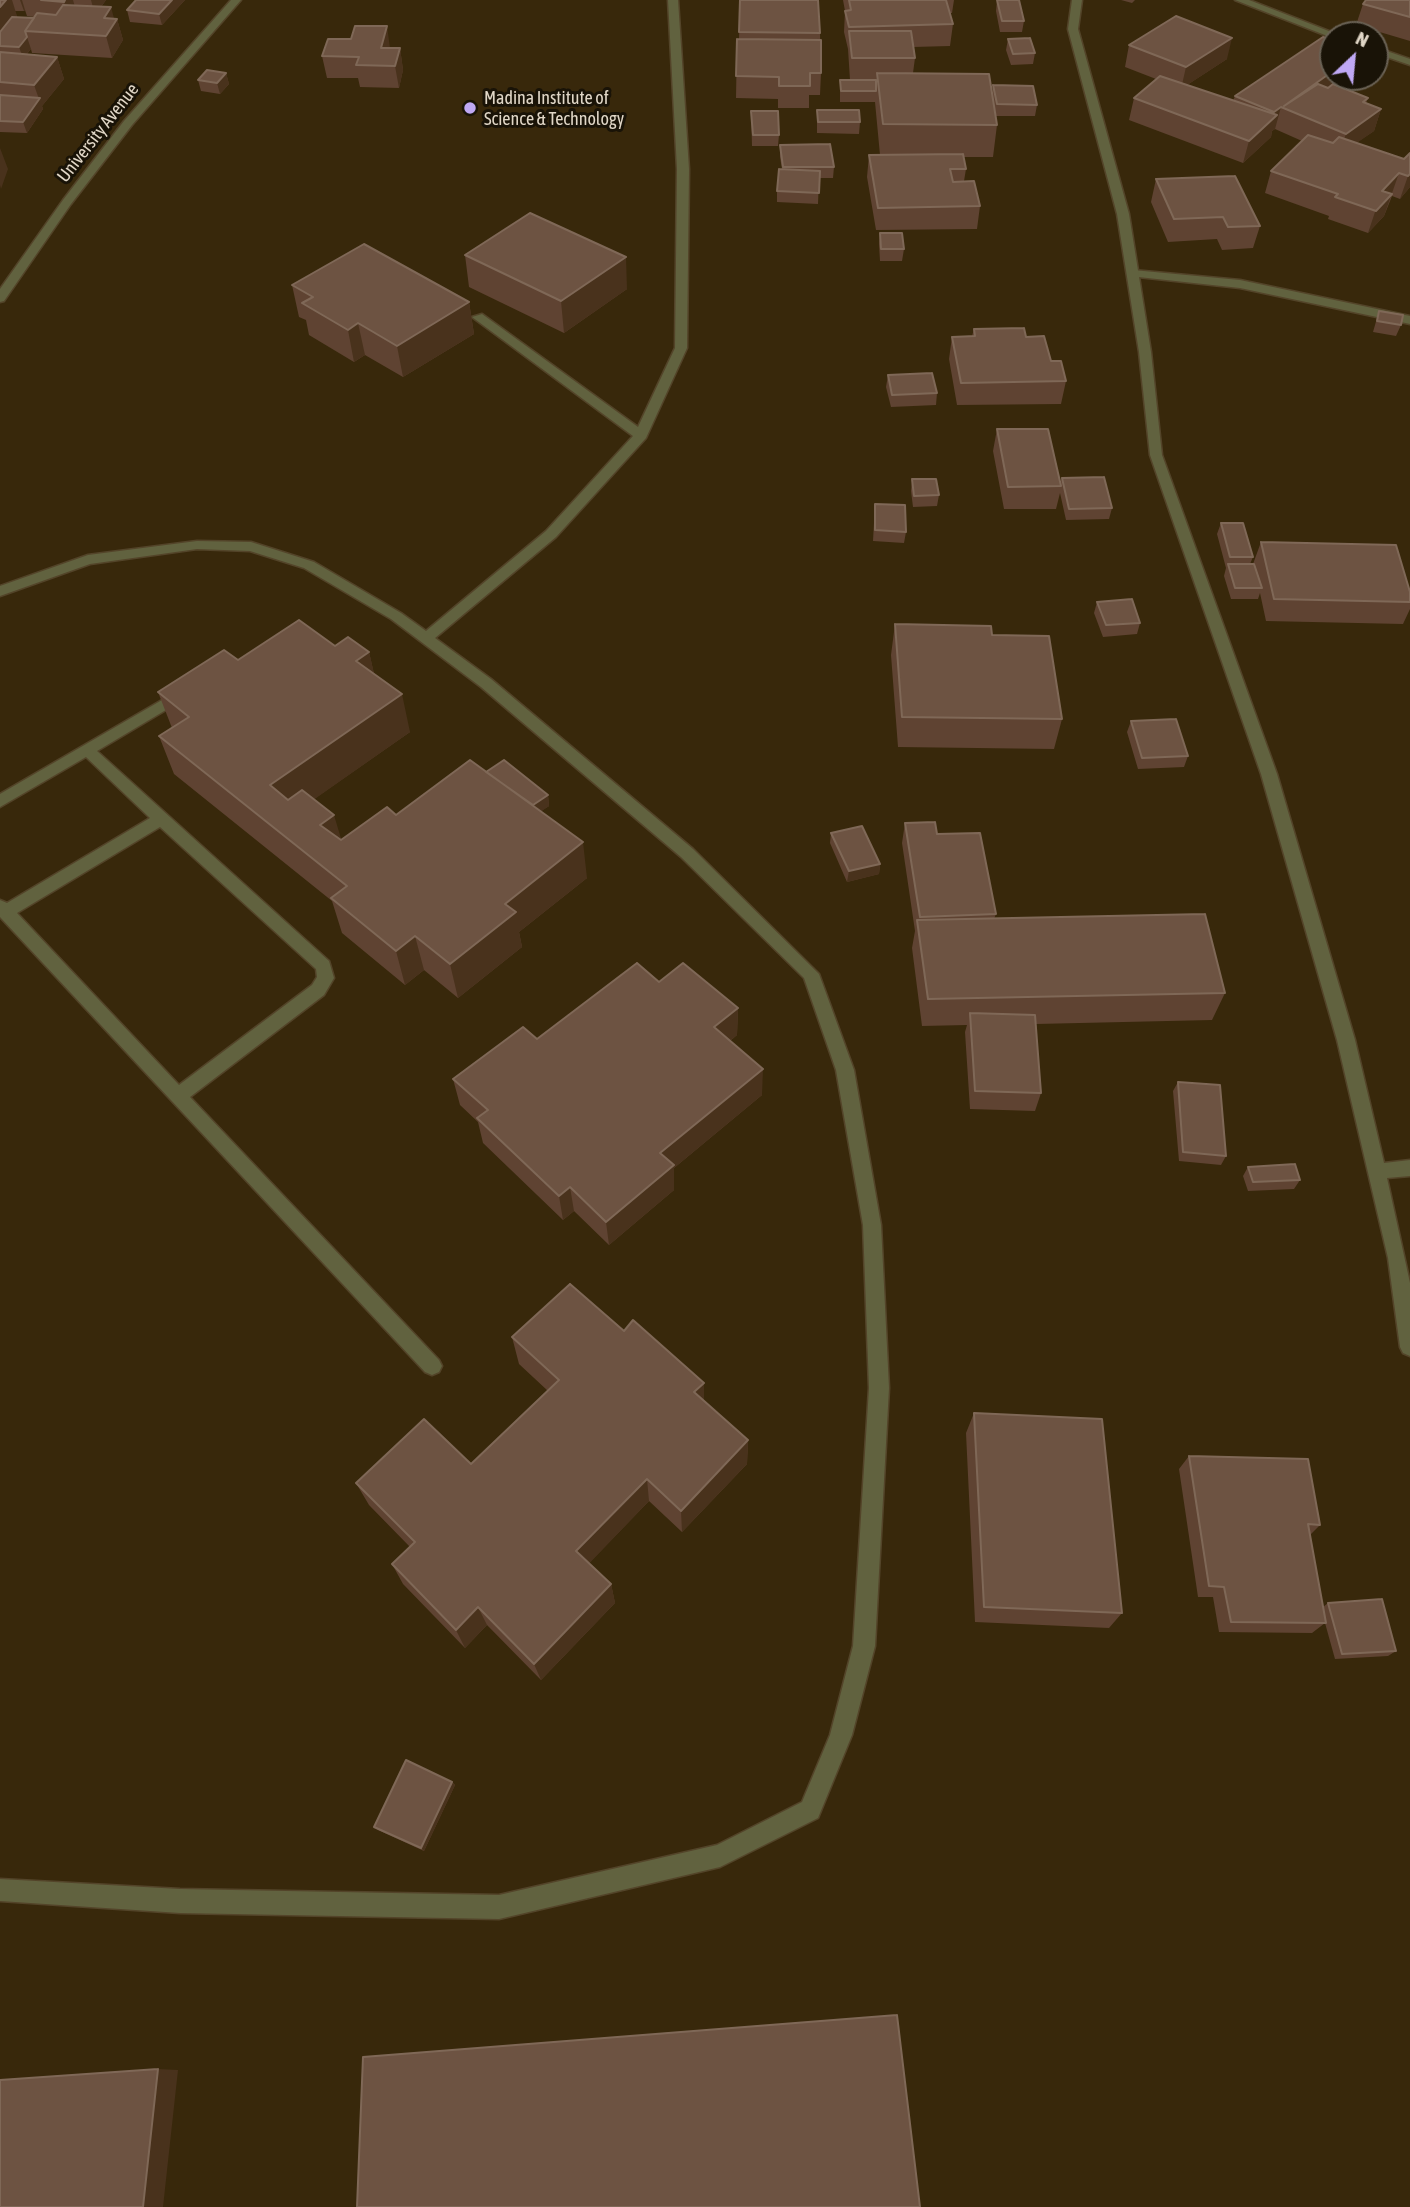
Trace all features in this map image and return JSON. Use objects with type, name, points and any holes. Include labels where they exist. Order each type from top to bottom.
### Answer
[{"type":"street","name":"University Avenue","points":[[0,298],[66,202],[128,123],[236,0]]},
{"type":"street","points":[[426,638],[551,534],[641,435],[681,348],[683,169],[673,0]]},
{"type":"street","points":[[1077,0],[1073,29],[1089,96],[1124,215],[1156,455],[1269,774],[1346,1040],[1397,1258],[1410,1347]]},
{"type":"street","points":[[1240,0],[1319,29]]},
{"type":"street","points":[[1389,55],[1410,62]]},
{"type":"street","points":[[1133,274],[1240,284],[1410,320]]},
{"type":"street","points":[[478,317],[641,435]]},
{"type":"street","points":[[0,591],[88,560],[197,545],[251,547],[309,565],[396,616],[486,683],[687,853],[811,974],[845,1070],[872,1225],[879,1388],[864,1646],[841,1735],[810,1810],[720,1856],[499,1907],[180,1901],[0,1891]]},
{"type":"street","points":[[0,802],[190,689]]},
{"type":"street","points":[[87,750],[323,966],[326,978],[318,990],[178,1096]]},
{"type":"street","points":[[161,819],[3,909],[432,1366]]},
{"type":"street","points":[[1375,1172],[1410,1168]]},
{"type":"building","points":[[136,0],[172,0],[159,14],[127,10]]},
{"type":"building","points":[[740,0],[818,0],[820,33],[739,32]]},
{"type":"building","points":[[849,0],[946,0],[953,24],[849,27],[845,11],[851,10]]},
{"type":"building","points":[[997,0],[1019,0],[1024,21],[1002,21]]},
{"type":"building","points":[[1366,0],[1410,0],[1410,17],[1363,4]]},
{"type":"building","points":[[63,5],[111,7],[104,18],[117,19],[106,36],[25,31],[37,13],[56,15]]},
{"type":"building","points":[[1176,16],[1232,38],[1186,67],[1129,45]]},
{"type":"building","points":[[12,17],[34,18],[25,31],[27,37],[19,47],[0,46],[0,32]]},
{"type":"building","points":[[355,26],[387,26],[381,48],[400,48],[395,66],[356,65],[359,57],[322,56],[328,39],[351,39]]},
{"type":"building","points":[[849,31],[911,31],[915,58],[852,58]]},
{"type":"building","points":[[1030,38],[1035,53],[1013,54],[1008,39]]},
{"type":"building","points":[[737,39],[821,40],[821,73],[810,73],[810,86],[779,86],[779,77],[736,76]]},
{"type":"building","points":[[1319,40],[1319,81],[1284,106],[1318,84],[1319,91],[1350,91],[1368,98],[1363,102],[1381,109],[1346,134],[1281,107],[1274,112],[1235,96]]},
{"type":"building","points":[[0,52],[57,57],[34,85],[0,82]]},
{"type":"building","points":[[207,70],[226,73],[217,83],[198,80]]},
{"type":"building","points":[[877,73],[989,74],[997,125],[883,124]]},
{"type":"building","points":[[1160,76],[1277,115],[1249,141],[1134,98]]},
{"type":"building","points":[[840,80],[876,80],[876,91],[841,91]]},
{"type":"building","points":[[993,85],[1033,86],[1037,105],[997,104]]},
{"type":"building","points":[[0,95],[40,98],[23,122],[0,121]]},
{"type":"building","points":[[817,110],[859,110],[860,122],[818,122]]},
{"type":"building","points":[[751,111],[778,111],[779,135],[753,135]]},
{"type":"building","points":[[1308,135],[1333,143],[1339,137],[1404,159],[1410,153],[1410,174],[1408,176],[1399,173],[1382,191],[1392,194],[1376,211],[1335,197],[1338,194],[1271,171]]},
{"type":"building","points":[[830,144],[834,167],[783,167],[780,145]]},
{"type":"building","points":[[963,154],[966,169],[950,169],[953,182],[974,181],[980,206],[878,208],[869,155]]},
{"type":"building","points":[[779,169],[820,171],[819,193],[777,191]]},
{"type":"building","points":[[1235,176],[1260,226],[1228,227],[1223,217],[1174,219],[1156,179]]},
{"type":"building","points":[[530,213],[626,257],[561,301],[465,255]]},
{"type":"building","points":[[880,233],[902,233],[904,249],[881,249]]},
{"type":"building","points":[[364,244],[469,302],[397,346],[358,323],[348,330],[302,303],[313,297],[292,285]]},
{"type":"building","points":[[1379,311],[1403,315],[1401,325],[1377,321]]},
{"type":"building","points":[[1024,328],[1026,337],[1044,336],[1051,361],[1061,361],[1066,381],[961,383],[952,337],[975,336],[974,329]]},
{"type":"building","points":[[932,373],[937,393],[892,395],[888,375]]},
{"type":"building","points":[[997,429],[1048,429],[1061,486],[1008,487]]},
{"type":"building","points":[[1104,477],[1112,508],[1069,509],[1062,478]]},
{"type":"building","points":[[912,479],[936,479],[939,495],[914,496]]},
{"type":"building","points":[[875,504],[905,505],[906,532],[875,530]]},
{"type":"building","points":[[1221,523],[1243,523],[1253,557],[1230,557]]},
{"type":"building","points":[[1261,542],[1396,545],[1410,592],[1410,602],[1274,599]]},
{"type":"building","points":[[1228,564],[1254,564],[1262,588],[1235,588]]},
{"type":"building","points":[[1132,599],[1140,623],[1106,625],[1097,602]]},
{"type":"building","points":[[299,620],[335,646],[348,637],[369,652],[356,661],[402,694],[270,785],[288,800],[302,790],[334,815],[320,825],[341,840],[387,807],[396,815],[470,760],[583,842],[505,904],[516,912],[450,964],[415,936],[396,951],[331,898],[347,886],[159,736],[189,717],[158,692],[224,650],[238,660]]},
{"type":"building","points":[[895,624],[991,626],[992,635],[1049,636],[1062,719],[902,717]]},
{"type":"building","points":[[1176,719],[1188,756],[1142,758],[1131,721]]},
{"type":"building","points":[[504,760],[548,795],[533,805],[486,772]]},
{"type":"building","points":[[935,822],[937,834],[980,833],[996,914],[920,917],[905,823]]},
{"type":"building","points":[[862,826],[880,864],[849,871],[831,833]]},
{"type":"building","points":[[1205,914],[1225,993],[928,999],[917,920]]},
{"type":"building","points":[[637,963],[659,982],[683,963],[738,1008],[714,1027],[763,1069],[660,1153],[674,1165],[606,1222],[570,1187],[559,1196],[477,1118],[488,1110],[453,1079],[523,1027],[537,1039]]},
{"type":"building","points":[[970,1013],[1035,1015],[1041,1093],[975,1091]]},
{"type":"building","points":[[1178,1082],[1220,1085],[1226,1156],[1183,1152]]},
{"type":"building","points":[[1295,1164],[1300,1180],[1253,1182],[1248,1167]]},
{"type":"building","points":[[570,1284],[624,1331],[633,1320],[704,1383],[694,1392],[748,1440],[681,1511],[647,1479],[576,1551],[611,1584],[534,1664],[478,1607],[456,1630],[392,1564],[415,1542],[356,1483],[424,1419],[471,1464],[559,1380],[512,1337]]},
{"type":"building","points":[[974,1413],[1102,1419],[1122,1613],[984,1607]]},
{"type":"building","points":[[1189,1456],[1308,1459],[1320,1525],[1308,1524],[1326,1623],[1231,1622],[1224,1587],[1209,1586]]},
{"type":"building","points":[[1382,1599],[1396,1651],[1342,1654],[1328,1603]]},
{"type":"building","points":[[406,1760],[452,1782],[421,1848],[374,1827]]},
{"type":"building","points":[[897,2015],[920,2207],[357,2207],[363,2057]]},
{"type":"building","points":[[158,2069],[143,2207],[0,2207],[0,2080]]},
{"type":"place","name":"Madina Institute of Science & Technology","points":[[470,108]]}]
